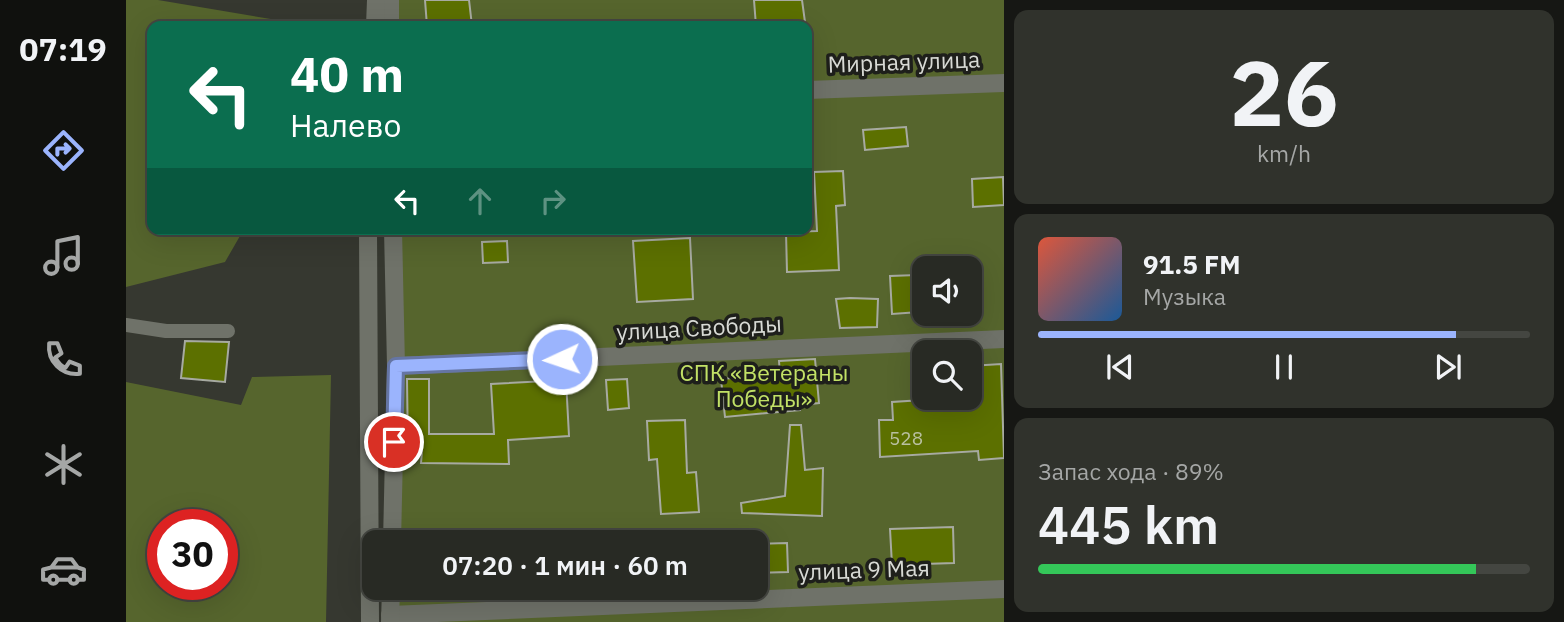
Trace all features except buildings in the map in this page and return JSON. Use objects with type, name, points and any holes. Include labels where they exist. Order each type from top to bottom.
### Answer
[{"type":"street","points":[[375,21],[376,0]]},
{"type":"street","points":[[390,0],[390,21]]},
{"type":"street","name":"Мирная улица","points":[[812,90],[1004,83]]},
{"type":"street","points":[[368,235],[370,622]]},
{"type":"street","points":[[392,530],[396,366],[393,235]]},
{"type":"street","name":"улица Свободы","points":[[396,366],[1004,339]]},
{"type":"street","name":"улица 9 Мая","points":[[390,618],[1004,589]]},
{"type":"street","points":[[390,618],[391,600]]},
{"type":"lane","points":[[126,325],[166,331],[228,331]]},
{"type":"green space","points":[[126,0],[158,0],[283,21],[147,21],[147,235],[241,235],[225,262],[126,287]]},
{"type":"green space","name":"СПК «Ветераны Победы»","points":[[399,0],[1004,0],[1004,622],[392,622],[393,600],[768,600],[768,530],[393,530],[397,235],[812,235],[812,21],[399,21]]},
{"type":"green space","points":[[331,375],[326,622],[126,622],[126,382],[241,405],[252,377]]},
{"type":"route","points":[[394,442],[396,366],[562,359]]}]
